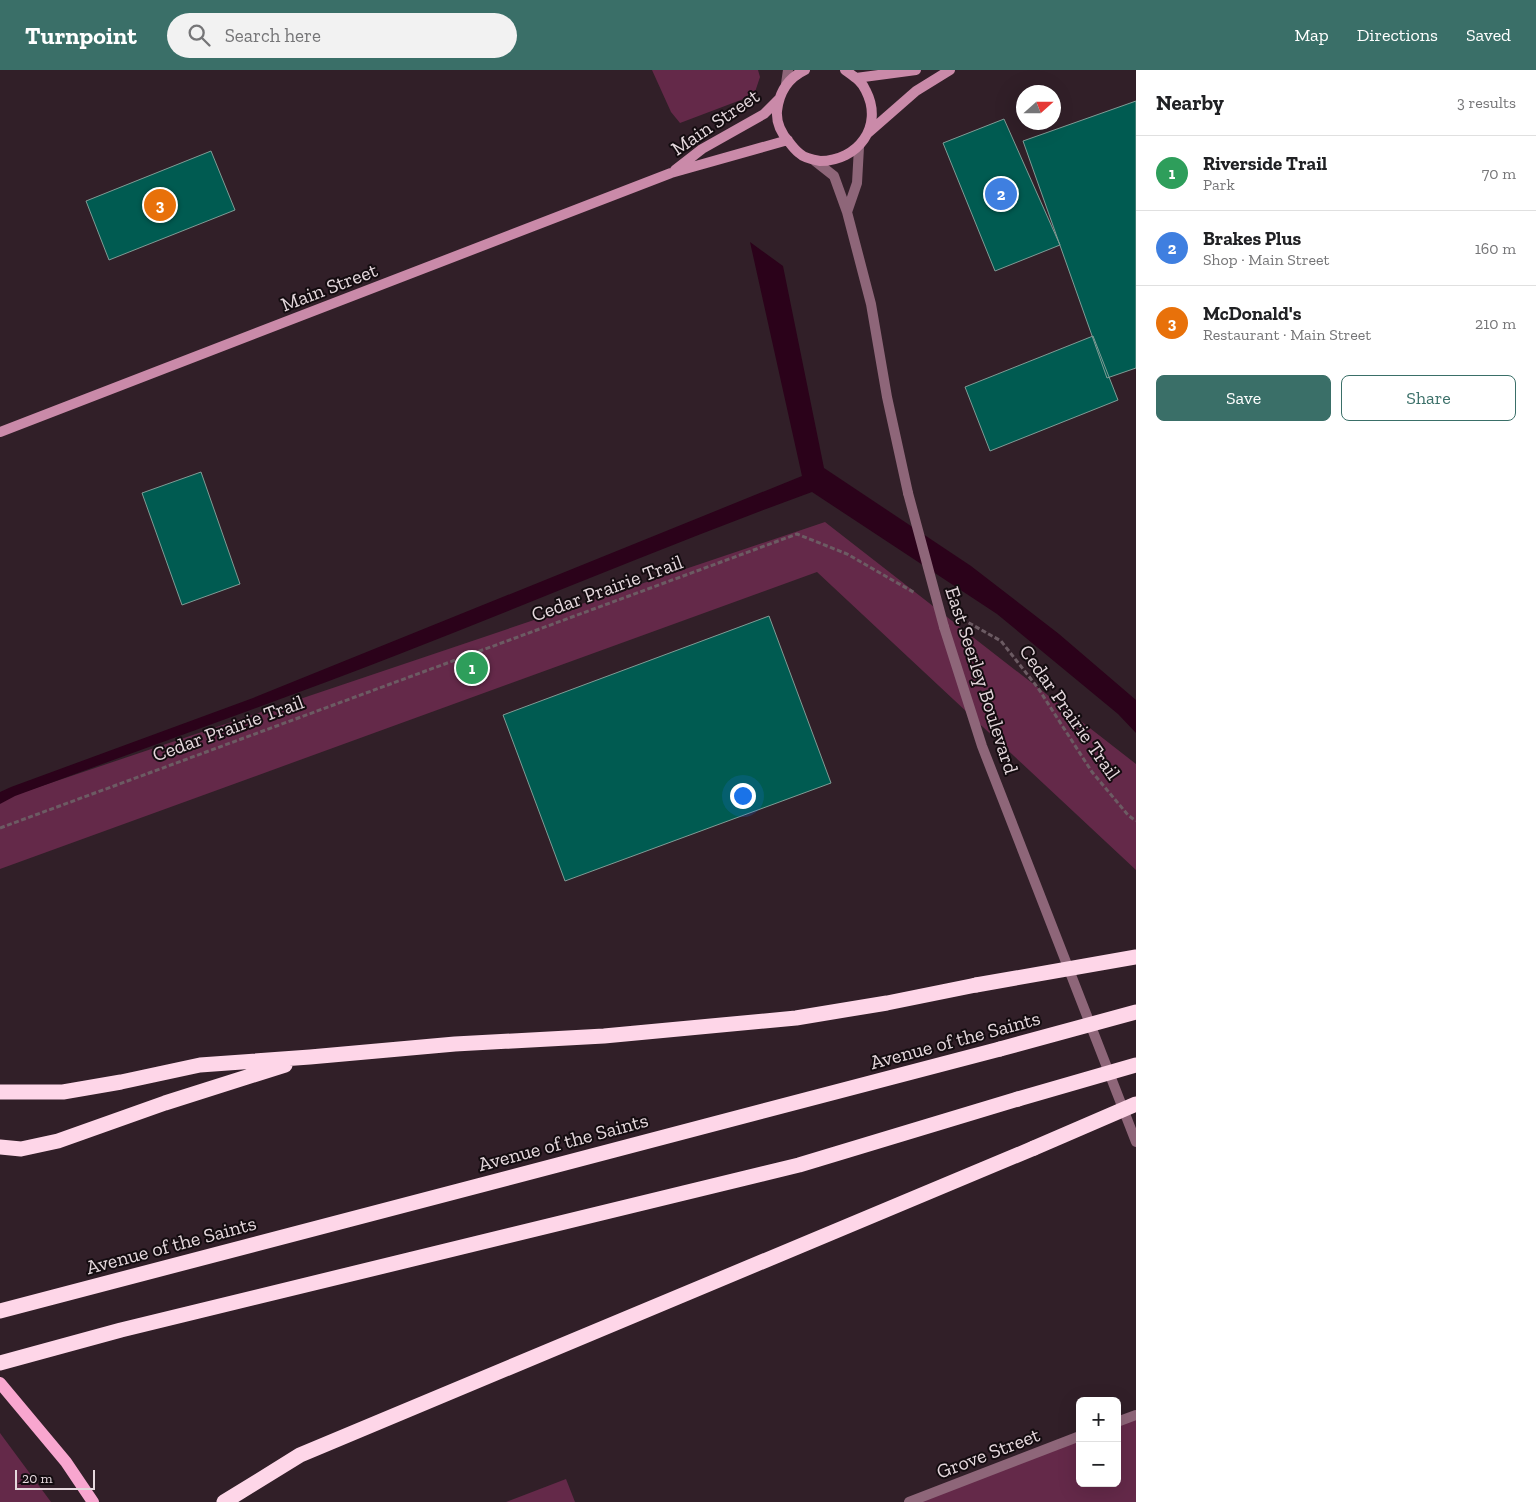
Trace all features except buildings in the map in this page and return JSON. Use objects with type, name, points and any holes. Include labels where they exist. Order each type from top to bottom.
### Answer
[{"type":"highway","points":[[0,1092],[63,1092],[200,1065],[455,1044],[604,1036],[796,1018],[1136,958]]},
{"type":"highway","name":"Avenue of the Saints","points":[[0,1311],[1136,1012]]},
{"type":"highway","points":[[0,1147],[20,1149],[58,1141],[165,1103],[310,1057]]},
{"type":"highway","points":[[0,1363],[121,1330],[799,1165],[1136,1065]]},
{"type":"highway","points":[[224,1502],[300,1455],[1136,1104]]},
{"type":"main road","points":[[805,70],[798,73],[786,84],[778,99],[776,115],[780,130],[800,155],[815,160],[831,161],[846,156],[859,147],[868,134],[916,92],[950,70]]},
{"type":"main road","points":[[845,70],[856,78],[866,90],[871,104],[872,119],[868,134]]},
{"type":"main road","points":[[856,78],[916,70]]},
{"type":"main road","name":"Main Street","points":[[671,174],[702,149],[764,114],[778,99]]},
{"type":"main road","name":"Main Street","points":[[0,432],[671,174],[788,140]]},
{"type":"main road","points":[[0,1384],[66,1462],[93,1502]]},
{"type":"street","points":[[786,84],[788,70]]},
{"type":"street","points":[[848,212],[857,183],[859,147]]},
{"type":"street","name":"East Seerley Boulevard","points":[[815,160],[834,176],[848,212],[871,304],[887,397],[908,493],[944,627],[982,746],[1136,1142]]},
{"type":"street","points":[[1121,1421],[1136,1415]]},
{"type":"street","name":"Grove Street","points":[[909,1502],[1076,1438]]},
{"type":"path","name":"Cedar Prairie Trail","points":[[0,828],[797,534],[847,554],[917,594]]},
{"type":"path","name":"Cedar Prairie Trail","points":[[958,616],[1001,640],[1038,688],[1092,772],[1128,815],[1136,821]]},
{"type":"shaded area","points":[[652,70],[758,70],[760,77],[754,95],[680,123],[671,112]]},
{"type":"shaded area","points":[[750,242],[783,266],[824,468],[971,566],[1059,634],[1136,700],[1136,733],[1118,714],[997,614],[812,492],[708,531],[397,655],[15,796],[0,804],[0,792],[11,787],[253,698],[802,476]]},
{"type":"shaded area","points":[[825,522],[1136,764],[1136,870],[817,572],[0,869],[0,800]]},
{"type":"shaded area","points":[[1136,1415],[1136,1502],[909,1502],[1076,1438],[1076,1487],[1121,1487],[1121,1421]]},
{"type":"shaded area","points":[[0,1433],[51,1502],[0,1502]]},
{"type":"shaded area","points":[[566,1479],[575,1502],[506,1502]]},
{"type":"place","name":"Brakes Plus","points":[[1001,194]]},
{"type":"place","name":"McDonald's","points":[[160,205]]},
{"type":"place","name":"Riverside Trail","points":[[472,668]]}]
